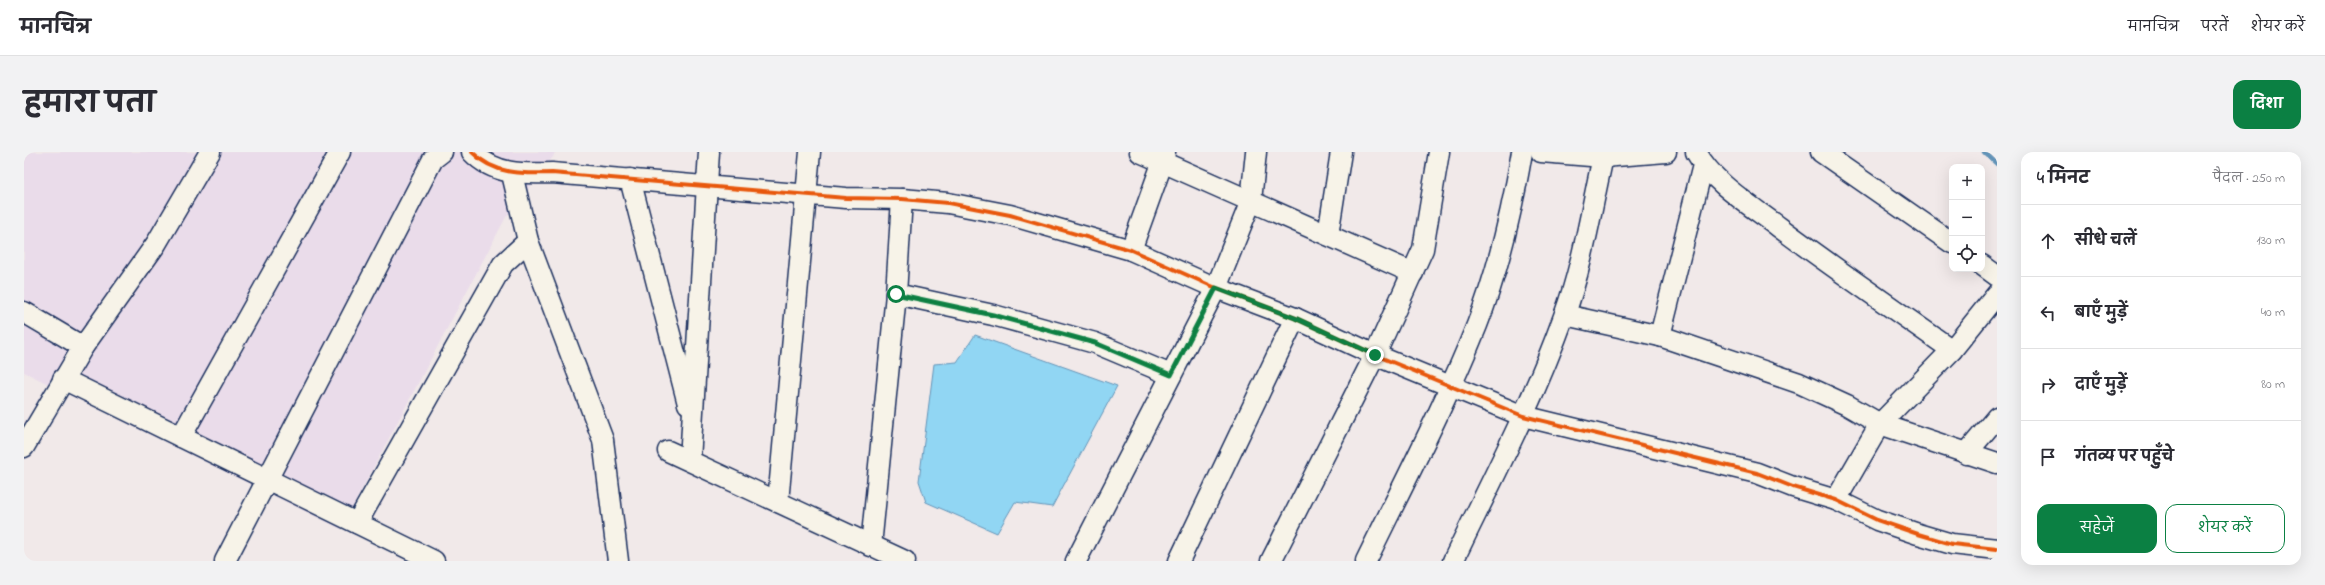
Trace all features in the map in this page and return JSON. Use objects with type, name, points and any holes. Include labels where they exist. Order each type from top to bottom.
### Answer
[{"type":"street","points":[[24,447],[63,379],[156,244],[210,152]]},
{"type":"street","points":[[181,437],[314,195],[340,152]]},
{"type":"street","points":[[224,561],[433,160],[442,152]]},
{"type":"street","points":[[472,152],[480,160],[512,174],[552,173],[806,194],[902,199],[948,203],[1010,215],[1131,250],[1216,288],[1295,318],[1375,355],[1523,416],[1757,473],[1793,487],[1836,500],[1878,520],[1918,534],[1952,544],[1997,549]]},
{"type":"street","points":[[690,460],[709,152]]},
{"type":"street","points":[[778,502],[810,152]]},
{"type":"street","points":[[1140,152],[1164,157],[1251,201],[1413,273]]},
{"type":"street","points":[[1076,561],[1216,288],[1251,201],[1256,152]]},
{"type":"street","points":[[1328,235],[1341,152]]},
{"type":"street","points":[[1271,561],[1375,355],[1423,249],[1440,152]]},
{"type":"street","points":[[1366,561],[1477,325],[1493,278],[1512,208],[1522,152]]},
{"type":"street","points":[[1541,152],[1602,157],[1666,152]]},
{"type":"street","points":[[1821,152],[1949,241]]},
{"type":"street","points":[[1131,250],[1164,157]]},
{"type":"street","points":[[1453,561],[1523,416],[1564,315],[1582,253],[1602,157]]},
{"type":"street","points":[[1660,336],[1699,158]]},
{"type":"street","points":[[1699,158],[1721,184],[1802,244],[1952,350]]},
{"type":"street","points":[[512,174],[528,241],[603,440],[618,561]]},
{"type":"street","points":[[630,179],[692,422]]},
{"type":"street","points":[[872,546],[896,294],[902,199]]},
{"type":"street","points":[[357,523],[503,264],[528,241]]},
{"type":"street","points":[[1985,267],[1997,276]]},
{"type":"street","points":[[896,294],[993,315],[1095,343],[1171,375]]},
{"type":"street","points":[[1836,500],[1880,424],[1952,350],[1997,294]]},
{"type":"street","points":[[24,312],[84,347]]},
{"type":"street","points":[[1564,315],[1660,336],[1799,384],[1847,404],[1880,424],[1997,464]]},
{"type":"street","points":[[1179,561],[1295,318]]},
{"type":"street","points":[[63,379],[434,561]]},
{"type":"street","points":[[1966,454],[1997,417]]},
{"type":"street","points":[[668,451],[905,561]]},
{"type":"shaded area","points":[[24,152],[555,152],[553,157],[506,217],[341,529],[24,372]]},
{"type":"water","points":[[975,335],[1117,386],[1052,507],[1015,502],[997,533],[926,502],[919,481],[934,364],[957,362]]},
{"type":"waterway","points":[[1984,152],[1997,164]]},
{"type":"cycle path","points":[[472,152],[481,160],[490,165],[509,172],[552,173],[846,198],[902,199],[948,203],[1010,215],[1131,250],[1216,288],[1295,318],[1375,355],[1523,416],[1757,473],[1793,487],[1836,500],[1877,520],[1918,534],[1952,544],[1997,549]]},
{"type":"route","points":[[896,294],[993,315],[1095,343],[1171,375],[1216,288],[1295,318],[1375,355]]}]
